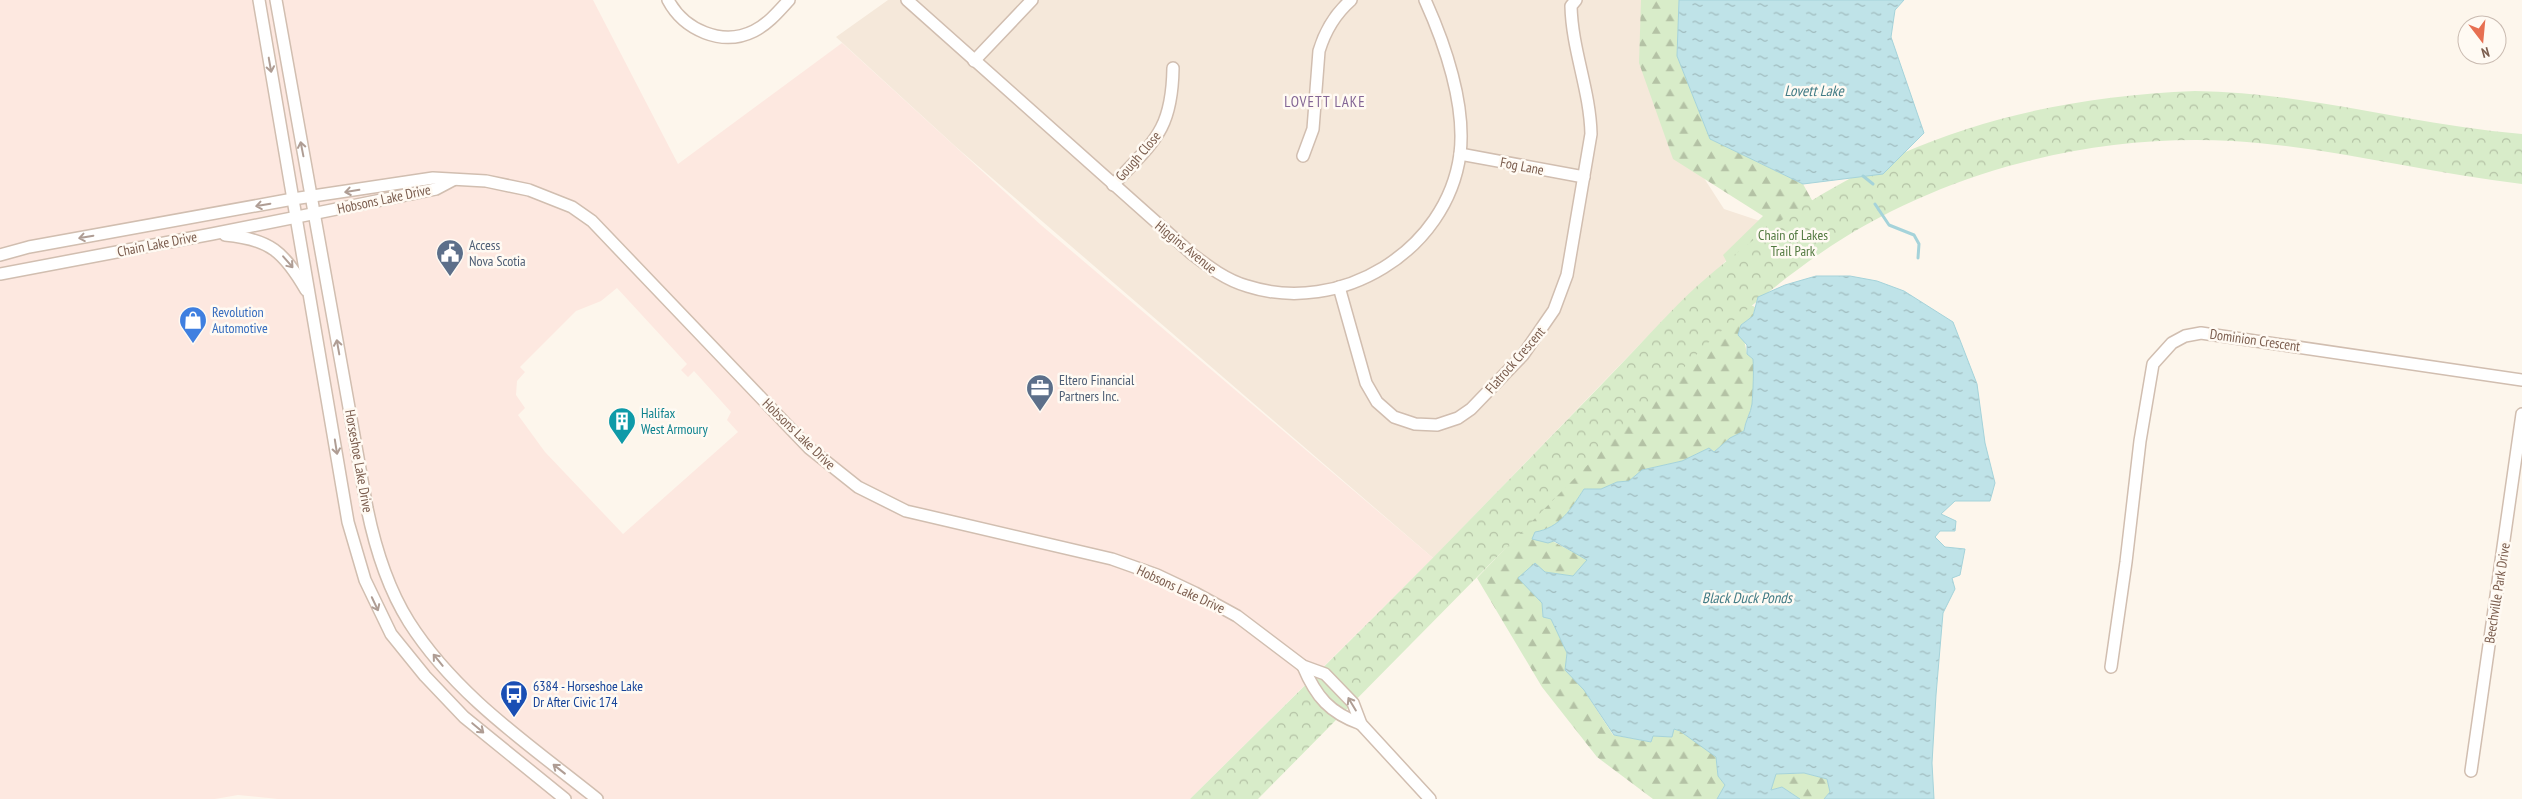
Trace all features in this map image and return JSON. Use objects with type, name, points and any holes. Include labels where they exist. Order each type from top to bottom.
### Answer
[{"type":"street","name":"Horseshoe Lake Drive","points":[[259,0],[348,522],[356,556],[374,604],[391,634],[425,676],[464,717],[565,799]]},
{"type":"street","name":"Horseshoe Lake Drive","points":[[276,0],[373,536],[389,582],[409,622],[443,665],[480,704],[597,799]]},
{"type":"street","points":[[668,0],[675,12],[695,28],[728,37],[741,36],[763,26],[789,0]]},
{"type":"street","points":[[906,0],[974,62],[1032,0]]},
{"type":"street","points":[[1303,156],[1313,129],[1319,51],[1329,24],[1351,0]]},
{"type":"street","name":"Higgins Avenue","points":[[974,62],[1192,254],[1226,278],[1248,287],[1292,293],[1314,293],[1339,287],[1376,273],[1398,258],[1420,239],[1446,200],[1454,179],[1460,154],[1460,118],[1453,80],[1425,0]]},
{"type":"street","name":"Flatrock Crescent","points":[[1339,287],[1366,383],[1377,402],[1394,416],[1415,424],[1437,425],[1458,418],[1470,410],[1523,355],[1554,310],[1567,275],[1591,134],[1591,113],[1572,30],[1571,6],[1576,0]]},
{"type":"street","points":[[266,42],[282,39]]},
{"type":"street","name":"Gough Close","points":[[1113,185],[1155,138],[1164,125],[1171,100],[1173,68]]},
{"type":"street","name":"Fog Lane","points":[[1460,154],[1584,177]]},
{"type":"street","name":"Hobsons Lake Drive","points":[[312,197],[433,178],[486,181],[529,190],[557,200],[583,214],[809,448],[844,476],[882,500],[928,518],[1112,559],[1147,571],[1195,593],[1237,616],[1303,666],[1325,674],[1353,703],[1361,724],[1430,799]]},
{"type":"street","name":"Hobsons Lake Drive","points":[[314,214],[436,189],[452,180]]},
{"type":"street","name":"Chain Lake Drive","points":[[0,255],[30,247],[312,197]]},
{"type":"street","name":"Chain Lake Drive","points":[[0,274],[314,214]]},
{"type":"street","points":[[111,233],[114,252]]},
{"type":"street","points":[[212,234],[256,239],[273,248],[288,261],[310,296]]},
{"type":"street","points":[[0,248],[30,247]]},
{"type":"street","name":"Dominion Crescent","points":[[2111,667],[2126,562],[2140,441],[2153,364],[2172,344],[2185,336],[2201,333],[2522,380]]},
{"type":"street","points":[[328,399],[347,395]]},
{"type":"street","name":"Beechville Park Drive","points":[[2471,771],[2522,414]]},
{"type":"street","name":"Hobsons Lake Drive","points":[[1303,666],[1312,688],[1339,716],[1361,724]]},
{"type":"shaded area","points":[[0,0],[593,0],[678,164],[842,43],[1041,225],[1433,558],[1190,799],[278,799],[238,795],[215,799],[0,799]],"holes":[[[617,288],[687,364],[681,370],[688,377],[694,371],[731,412],[727,420],[738,432],[623,534],[545,452],[518,415],[525,408],[516,395],[517,381],[525,372],[520,367],[576,311],[601,301]]]},
{"type":"shaded area","points":[[888,0],[1648,0],[1658,107],[1724,209],[1763,222],[1720,267],[1676,307],[1433,558],[956,147],[836,37]]},
{"type":"green space","points":[[1641,0],[1679,0],[1677,56],[1710,139],[1803,184],[1818,211],[1732,272],[1723,255],[1763,216],[1673,159],[1639,63]]},
{"type":"green space","name":"Chain of Lakes Trail Park","points":[[2195,91],[2277,97],[2440,124],[2522,134],[2522,184],[2269,144],[2181,140],[2128,143],[2024,162],[1973,177],[1923,196],[1876,219],[1831,246],[1770,291],[1711,340],[1258,799],[1190,799],[1417,574],[1696,287],[1752,241],[1809,202],[1867,170],[1928,143],[1990,122],[2055,107],[2123,96]]},
{"type":"green space","points":[[1744,302],[1755,307],[1753,316],[1741,325],[1747,354],[1753,359],[1752,404],[1744,431],[1730,438],[1714,452],[1709,448],[1682,461],[1642,470],[1629,481],[1617,482],[1601,489],[1584,489],[1558,522],[1544,530],[1535,532],[1588,560],[1573,576],[1545,572],[1542,603],[1543,617],[1551,619],[1567,653],[1565,670],[1584,690],[1613,735],[1651,742],[1653,736],[1671,737],[1674,729],[1680,731],[1716,757],[1718,776],[1725,785],[1717,799],[1653,799],[1597,757],[1542,687],[1477,578],[1676,369]]},
{"type":"green space","points":[[1804,773],[1827,779],[1830,792],[1824,799],[1800,799],[1782,787],[1771,790],[1776,774]]},
{"type":"water","name":"Lovett Lake","points":[[1679,0],[1904,0],[1895,10],[1891,37],[1924,133],[1883,174],[1803,184],[1710,139],[1677,56]]},
{"type":"water","name":"Black Duck Ponds","points":[[1816,276],[1850,276],[1877,281],[1904,291],[1953,322],[1977,384],[1985,443],[1995,483],[1990,501],[1955,501],[1941,514],[1956,521],[1955,531],[1940,531],[1935,537],[1945,547],[1965,549],[1960,575],[1952,578],[1955,589],[1943,613],[1932,763],[1934,799],[1824,799],[1830,792],[1827,779],[1804,773],[1776,774],[1771,790],[1782,787],[1800,799],[1717,799],[1725,785],[1718,776],[1716,757],[1680,731],[1674,729],[1672,737],[1653,736],[1651,742],[1614,735],[1584,690],[1565,670],[1567,653],[1551,619],[1543,617],[1542,603],[1518,578],[1535,563],[1545,572],[1573,576],[1587,560],[1554,541],[1548,543],[1532,539],[1535,532],[1544,530],[1558,522],[1584,489],[1601,489],[1617,482],[1629,481],[1642,470],[1682,461],[1709,448],[1714,452],[1730,438],[1744,431],[1752,404],[1753,359],[1747,354],[1747,345],[1738,335],[1741,325],[1753,316],[1758,297],[1785,285]]},
{"type":"waterway","points":[[1863,176],[1873,184]]},
{"type":"waterway","points":[[1875,204],[1889,225],[1914,235],[1919,244],[1918,258]]},
{"type":"place","name":"Access Nova Scotia","points":[[450,277]]},
{"type":"place","name":"Revolution Automotive","points":[[193,344]]},
{"type":"place","name":"Eltero Financial Partners Inc.","points":[[1040,412]]},
{"type":"place","name":"Halifax West Armoury","points":[[622,445]]},
{"type":"place","name":"6384 - Horseshoe Lake Dr After Civic 174","points":[[514,718]]},
{"type":"district","name":"LOVETT LAKE","points":[[1325,101]]}]
